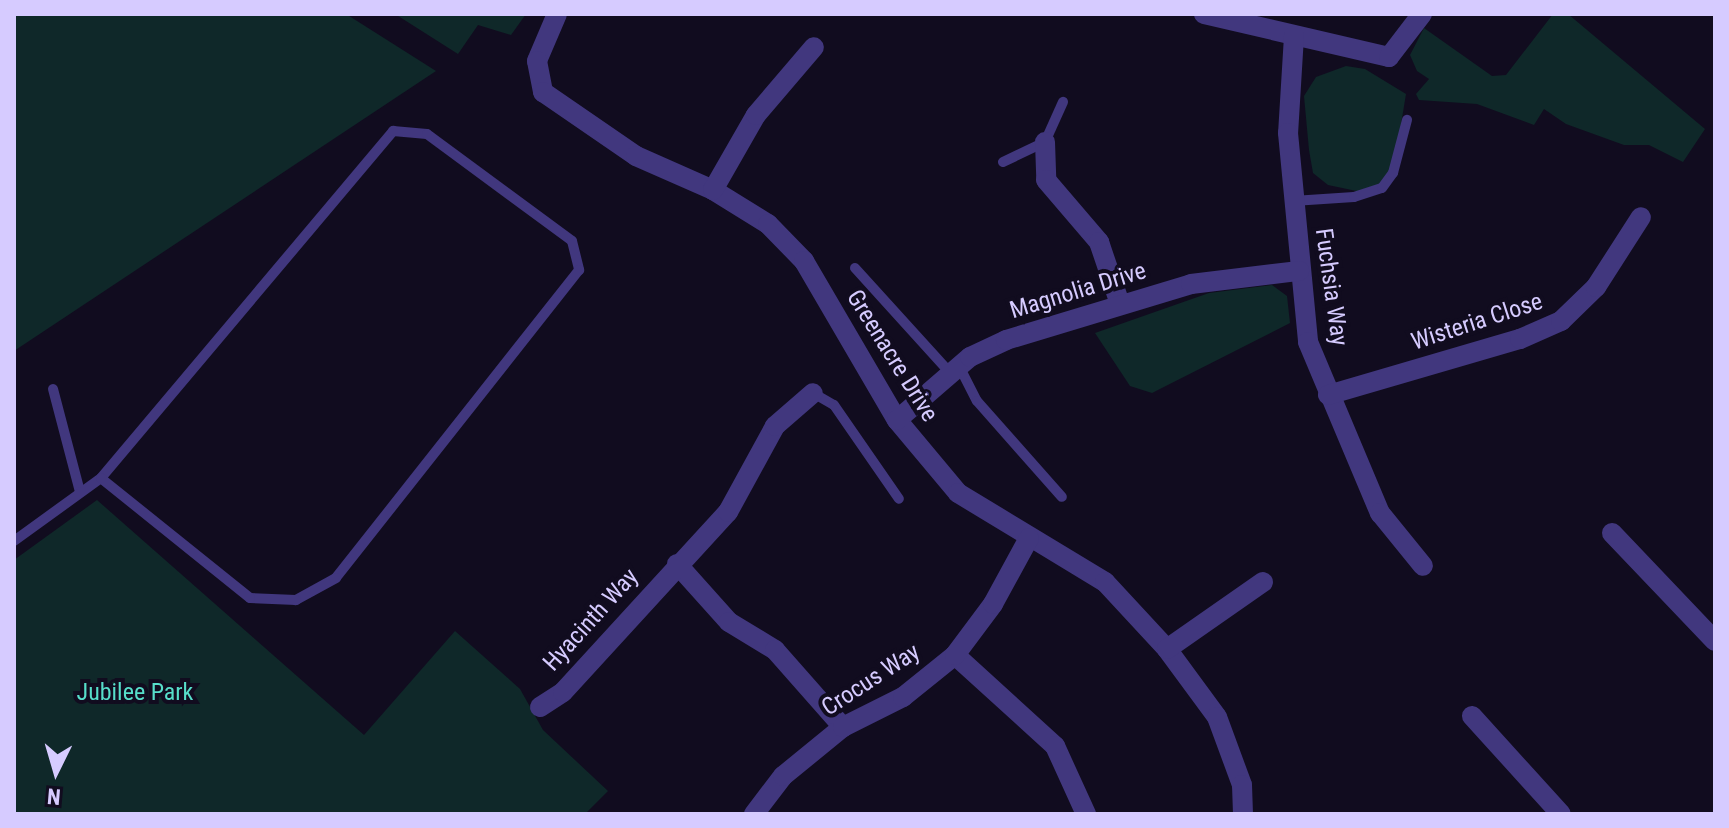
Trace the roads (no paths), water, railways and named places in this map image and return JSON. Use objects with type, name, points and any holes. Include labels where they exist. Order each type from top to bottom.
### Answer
[{"type":"street","name":"Greenacre Drive","points":[[557,14],[537,61],[537,78],[543,92],[636,156],[713,190],[768,224],[804,261],[897,420],[958,493],[1105,582],[1167,649],[1217,717],[1242,785],[1243,814]]},
{"type":"street","points":[[1204,14],[1389,57],[1422,14]]},
{"type":"street","name":"Fuchsia Way","points":[[1294,36],[1288,133],[1308,342],[1380,513],[1423,566]]},
{"type":"street","points":[[713,190],[756,115],[814,47]]},
{"type":"street","points":[[1045,142],[1046,180],[1099,242],[1120,304]]},
{"type":"street","name":"Wisteria Close","points":[[1328,395],[1520,339],[1561,321],[1596,287],[1641,217]]},
{"type":"street","name":"Magnolia Drive","points":[[897,420],[955,370],[1006,340],[1191,284],[1299,271]]},
{"type":"street","name":"Hyacinth Way","points":[[540,707],[563,692],[677,564],[728,512],[775,426],[813,393]]},
{"type":"street","points":[[1612,533],[1715,641]]},
{"type":"street","name":"Crocus Way","points":[[754,814],[783,776],[843,727],[903,697],[955,655],[993,604],[1029,538]]},
{"type":"street","points":[[677,564],[729,622],[775,650],[843,727]]},
{"type":"street","points":[[1167,649],[1263,582]]},
{"type":"street","points":[[955,655],[1055,746],[1086,814]]},
{"type":"street","points":[[1472,716],[1561,814]]},
{"type":"lane","points":[[1003,162],[1045,142],[1063,102]]},
{"type":"lane","points":[[1293,201],[1354,197],[1382,188],[1393,173],[1407,120]]},
{"type":"lane","points":[[14,541],[101,478],[393,131],[427,134],[572,241],[579,270],[336,578],[296,600],[250,598],[101,478]]},
{"type":"lane","points":[[855,268],[955,370],[977,401],[1062,497]]},
{"type":"lane","points":[[53,389],[80,492]]},
{"type":"lane","points":[[813,393],[834,405],[899,499]]},
{"type":"park label","name":"Jubilee Park","points":[[135,693]]}]
